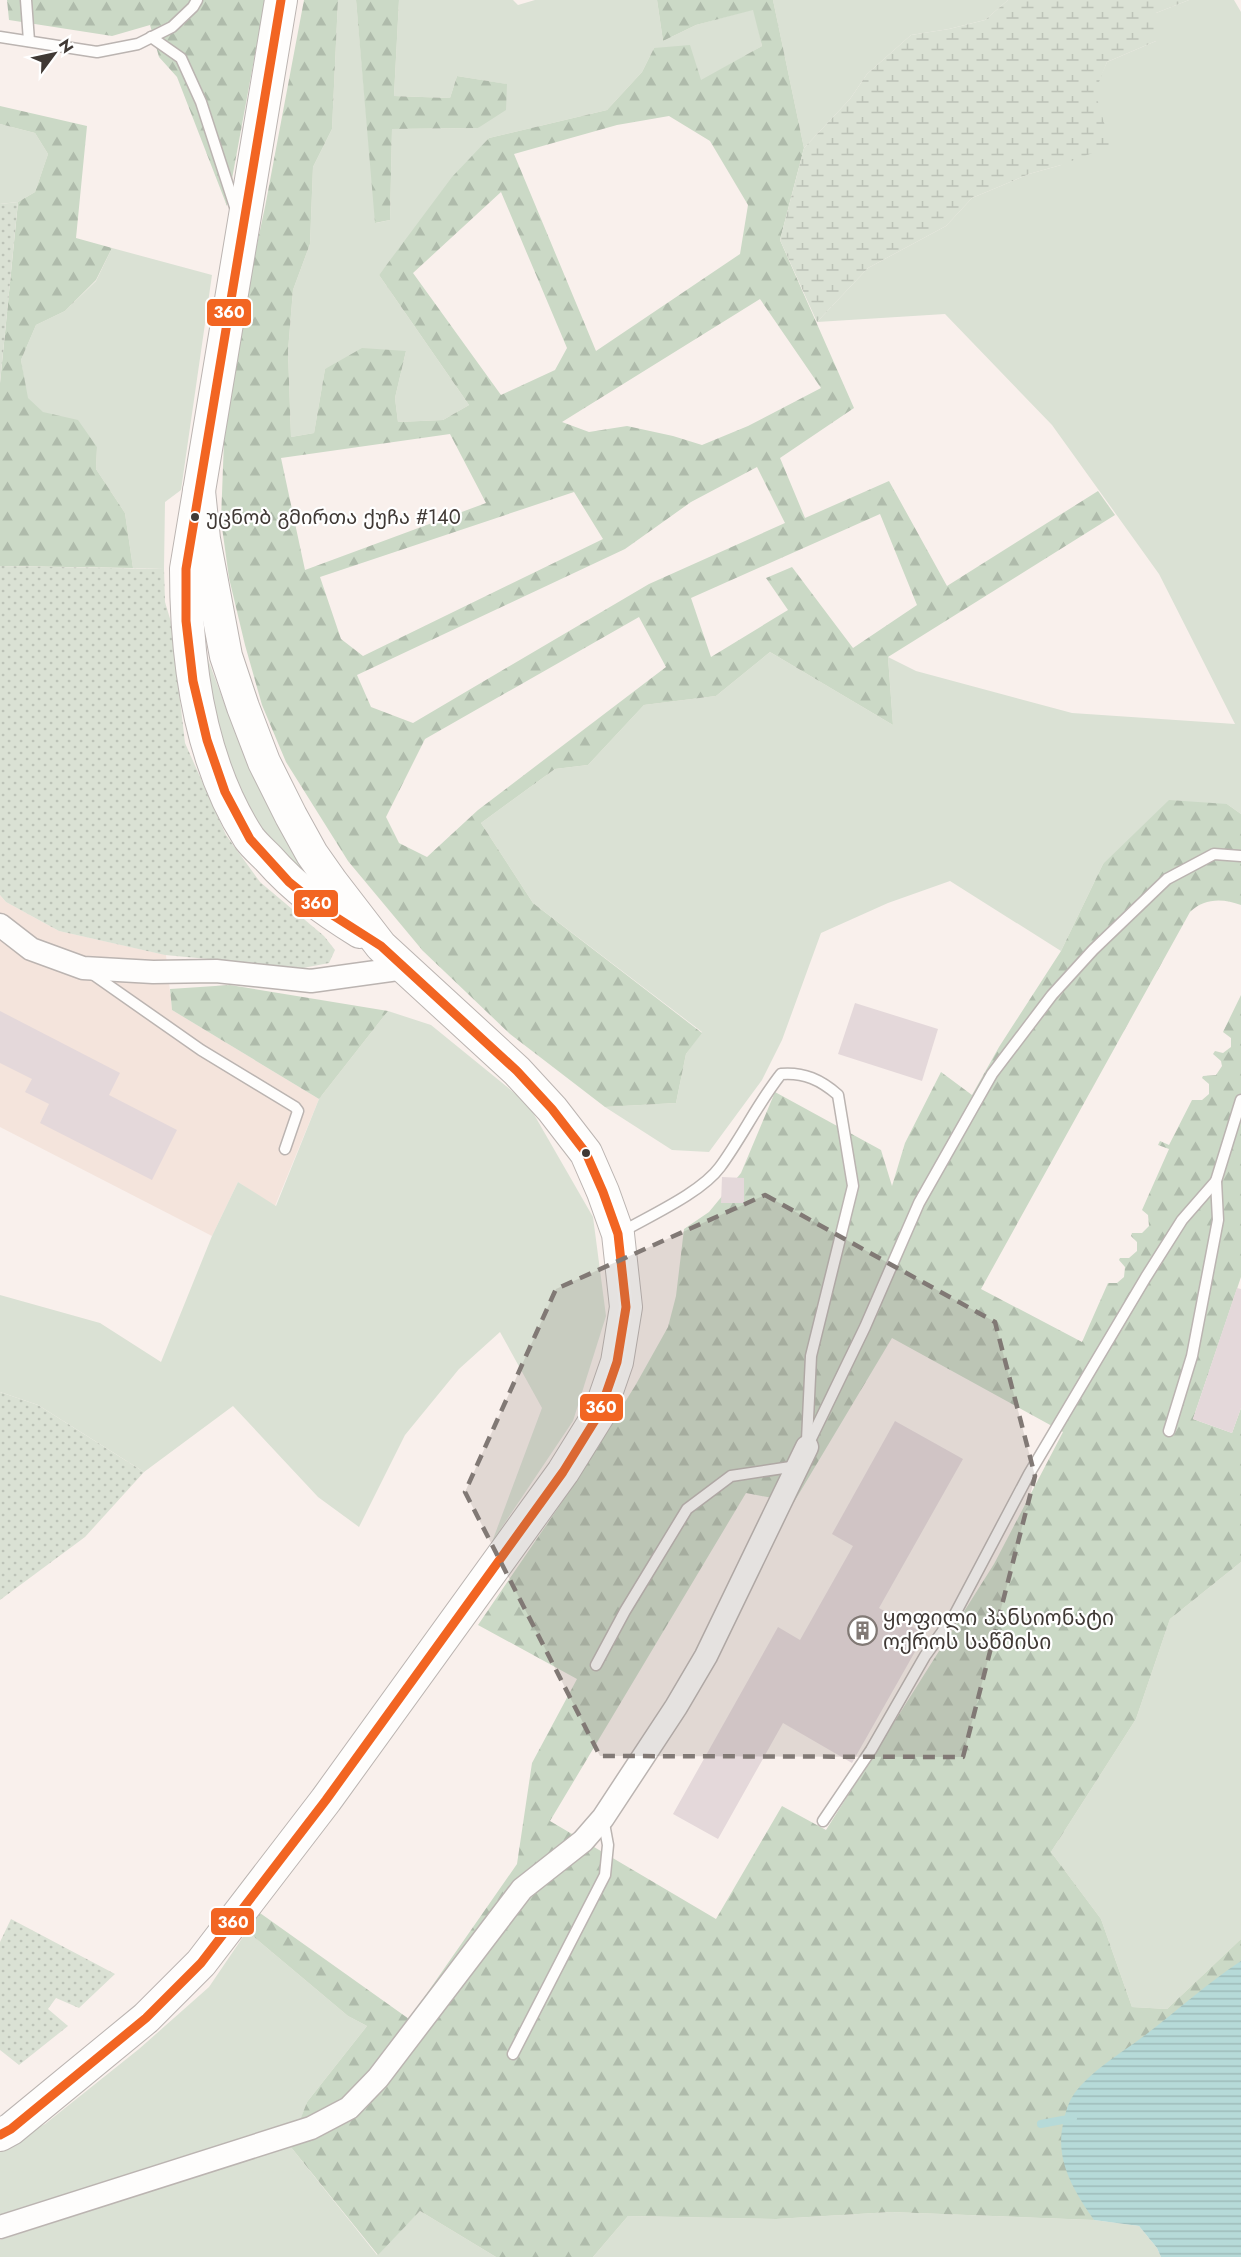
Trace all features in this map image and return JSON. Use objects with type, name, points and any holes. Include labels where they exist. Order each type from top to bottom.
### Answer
[{"type":"main road","points":[[281,0],[186,569],[186,621],[193,681],[207,740],[225,792],[250,839],[289,882],[320,907],[381,946]]},
{"type":"main road","points":[[0,2135],[11,2129],[146,2018],[201,1963],[326,1800],[563,1472],[599,1414],[617,1362],[626,1308],[618,1234],[586,1153],[552,1109],[517,1071],[381,946],[312,854],[264,762],[226,656],[204,539],[199,491]]},
{"type":"street","points":[[0,926],[31,948],[83,968],[153,972],[216,970],[311,981],[405,968]]},
{"type":"street","points":[[0,2228],[311,2128],[349,2108],[378,2078],[522,1889],[583,1841],[603,1818],[676,1707],[706,1656],[802,1456]]},
{"type":"lane","points":[[26,0],[29,41]]},
{"type":"lane","points":[[0,37],[97,52],[138,44],[172,27],[193,7],[196,0]]},
{"type":"lane","points":[[151,37],[181,58],[201,102],[242,231]]},
{"type":"lane","points":[[596,1665],[625,1611],[687,1509],[731,1476],[802,1456],[865,1326],[920,1203],[992,1074],[1052,995],[1094,950],[1167,879],[1214,854],[1241,856]]},
{"type":"lane","points":[[83,968],[201,1050],[295,1107],[298,1111],[285,1149]]},
{"type":"lane","points":[[618,1234],[699,1187],[719,1168],[767,1091],[781,1074],[795,1073],[822,1081],[838,1095],[853,1185],[811,1356],[802,1456]]},
{"type":"lane","points":[[1169,1431],[1192,1356],[1216,1231],[1218,1220],[1216,1181],[1241,1100]]},
{"type":"lane","points":[[823,1821],[871,1750],[925,1656],[955,1614],[1029,1474],[1146,1277],[1182,1220],[1216,1181]]},
{"type":"lane","points":[[513,2054],[605,1875],[608,1845],[603,1818]]},
{"type":"highlighted area","points":[[765,1195],[995,1322],[1035,1476],[963,1757],[600,1756],[465,1492],[556,1289]]},
{"type":"shaded area","points":[[0,895],[6,902],[59,931],[166,955],[172,1010],[319,1099],[275,1206],[238,1182],[212,1236],[0,1127]]},
{"type":"green space","points":[[7,0],[265,0],[227,206],[177,77],[159,57],[150,25],[112,36],[9,20]]},
{"type":"green space","points":[[304,0],[338,0],[332,129],[313,167],[310,244],[293,290],[288,351],[291,437],[314,433],[325,369],[362,348],[406,351],[395,398],[398,422],[443,420],[469,405],[379,275],[452,177],[489,138],[607,110],[642,72],[654,48],[690,45],[701,80],[762,46],[753,10],[696,25],[663,41],[657,0],[773,0],[804,148],[780,240],[854,408],[780,458],[805,518],[889,481],[947,586],[1098,491],[1115,515],[888,657],[893,725],[770,652],[716,696],[644,705],[588,765],[555,769],[481,823],[533,903],[702,1033],[686,1054],[676,1103],[605,1107],[510,1034],[423,951],[348,861],[286,762],[262,705],[245,645],[229,578],[221,520],[225,414],[235,346],[265,207]],"holes":[[[669,116],[710,141],[748,205],[740,254],[596,351],[514,154],[617,125]],[[501,192],[567,348],[555,370],[501,395],[413,273]],[[760,299],[821,388],[748,426],[702,445],[627,426],[589,432],[562,422]],[[450,434],[486,503],[305,570],[281,458]],[[757,467],[785,523],[649,584],[413,723],[371,707],[357,675],[625,549],[691,502]],[[574,492],[603,539],[363,656],[341,639],[320,577]],[[880,514],[917,605],[853,648],[792,567],[766,578],[788,610],[711,657],[691,598]],[[639,617],[666,667],[478,810],[427,857],[399,843],[386,817],[425,739]]]},
{"type":"green space","points":[[338,0],[356,0],[376,223],[390,220],[392,129],[478,128],[506,84],[457,76],[450,98],[394,96],[399,0],[513,0],[518,5],[535,0],[657,0],[663,41],[696,25],[754,9],[762,46],[701,81],[654,48],[642,72],[607,110],[489,138],[379,275],[469,405],[443,420],[398,422],[395,398],[406,351],[325,369],[314,433],[291,437],[288,351],[293,290],[310,244],[313,167],[332,129]]},
{"type":"green space","points":[[356,0],[399,0],[394,96],[450,98],[457,76],[507,84],[506,110],[478,128],[392,129],[390,220],[375,223]]},
{"type":"green space","points":[[773,0],[1008,0],[985,20],[911,35],[867,74],[850,99],[804,148]]},
{"type":"green space","points":[[1008,0],[1189,0],[1156,13],[1156,41],[1107,62],[1095,92],[1111,146],[1061,165],[1029,174],[972,198],[946,226],[868,268],[817,322],[780,240],[804,148],[850,99],[867,74],[911,35],[985,20]]},
{"type":"green space","points":[[1189,0],[1234,0],[1241,12],[1241,814],[1227,804],[1103,864],[1061,951],[950,881],[888,903],[821,933],[782,1040],[762,1080],[709,1152],[672,1150],[605,1107],[676,1103],[686,1054],[702,1032],[533,903],[481,823],[555,769],[588,765],[644,705],[716,696],[770,652],[893,725],[888,657],[916,671],[1072,713],[1235,724],[1159,574],[1052,425],[945,314],[817,322],[868,268],[946,226],[972,198],[1029,174],[1061,165],[1107,62],[1156,41],[1156,13]]},
{"type":"green space","points":[[0,106],[87,126],[76,238],[112,248],[96,280],[65,311],[36,325],[21,360],[28,398],[43,412],[78,420],[97,447],[96,469],[125,513],[133,568],[0,566],[0,383],[18,202],[35,192],[48,154],[35,133],[0,124]]},
{"type":"green space","points":[[0,124],[35,133],[48,154],[35,192],[18,202],[0,204]]},
{"type":"green space","points":[[18,202],[0,383],[0,204]]},
{"type":"green space","points":[[112,248],[212,275],[181,490],[165,502],[164,569],[133,568],[125,513],[96,469],[97,447],[37,411],[27,398],[21,360],[36,325],[65,311],[96,281]]},
{"type":"green space","points":[[0,566],[164,569],[165,602],[171,622],[185,743],[226,835],[260,882],[324,936],[335,950],[329,963],[303,968],[165,955],[59,931],[6,902],[0,895]]},
{"type":"green space","points":[[203,646],[236,735],[281,823],[327,898],[263,838],[243,803],[224,748],[206,678]]},
{"type":"green space","points":[[1169,800],[1227,804],[1241,814],[1241,905],[1227,901],[1214,901],[1201,904],[1190,912],[981,1289],[1082,1342],[1108,1283],[1117,1283],[1124,1277],[1125,1267],[1119,1260],[1120,1258],[1129,1258],[1137,1251],[1137,1242],[1131,1236],[1132,1233],[1142,1233],[1149,1226],[1148,1215],[1142,1210],[1169,1149],[1158,1145],[1160,1141],[1169,1145],[1192,1100],[1202,1100],[1209,1094],[1209,1084],[1202,1078],[1216,1075],[1222,1066],[1221,1061],[1213,1054],[1215,1051],[1223,1053],[1231,1047],[1231,1038],[1223,1032],[1241,995],[1241,1277],[1193,1419],[1232,1433],[1241,1408],[1241,1562],[1170,1619],[1136,1719],[1051,1852],[1101,1919],[1132,2007],[1167,2009],[1241,1939],[1241,2011],[1088,2193],[1094,2220],[891,2212],[776,2219],[628,2216],[593,2257],[496,2257],[420,2211],[378,2255],[290,2146],[307,2102],[367,2026],[348,2016],[247,1931],[260,1913],[409,2019],[517,1864],[532,1763],[577,1679],[478,1625],[564,1499],[635,1386],[668,1327],[676,1296],[684,1229],[709,1212],[741,1173],[775,1092],[881,1150],[892,1186],[905,1143],[941,1072],[972,1095],[999,1047],[1061,951],[1103,864]],"holes":[[[892,1338],[1063,1432],[994,1564],[826,1830],[782,1806],[716,1919],[550,1821],[746,1493],[794,1502]]]},
{"type":"green space","points":[[230,985],[388,1011],[319,1099],[172,1010],[170,989]]},
{"type":"green space","points":[[388,1011],[431,1025],[528,1104],[593,1217],[606,1316],[573,1421],[492,1542],[542,1408],[500,1332],[459,1369],[405,1435],[359,1527],[318,1497],[233,1406],[144,1472],[38,1405],[0,1392],[0,1295],[100,1323],[161,1362],[212,1236],[238,1182],[276,1206],[319,1099]]},
{"type":"green space","points":[[0,1392],[38,1405],[144,1472],[85,1537],[0,1600]]},
{"type":"green space","points":[[1241,1562],[1241,1939],[1167,2009],[1132,2007],[1101,1919],[1051,1852],[1136,1719],[1170,1619]]},
{"type":"green space","points":[[11,1919],[115,1974],[79,2008],[56,1998],[48,2009],[68,2026],[19,2065],[0,2050],[0,1942]]},
{"type":"green space","points":[[247,1931],[348,2016],[367,2026],[307,2102],[298,2126],[0,2218],[0,2148],[45,2124],[139,2049],[209,1987]]},
{"type":"green space","points":[[290,2146],[377,2255],[420,2211],[496,2257],[0,2257],[0,2240]]},
{"type":"green space","points":[[891,2212],[1094,2220],[1139,2226],[1157,2248],[1161,2257],[593,2257],[628,2216],[776,2219]]},
{"type":"water","points":[[1241,1961],[1241,2257],[1161,2257],[1157,2248],[1139,2226],[1094,2220],[1073,2187],[1064,2163],[1061,2138],[1065,2116],[1074,2094],[1089,2077]]},
{"type":"building","points":[[855,1003],[938,1029],[922,1081],[838,1054]]},
{"type":"building","points":[[0,1011],[120,1073],[109,1095],[177,1130],[152,1180],[40,1123],[49,1104],[25,1092],[32,1079],[0,1063]]},
{"type":"building","points":[[722,1177],[744,1178],[744,1203],[721,1203]]},
{"type":"building","points":[[1237,1288],[1241,1289],[1241,1408],[1232,1433],[1193,1419]]},
{"type":"building","name":"ყოფილი პანსიონატი ოქროს საწმისი","points":[[895,1421],[963,1459],[879,1608],[925,1634],[852,1763],[783,1723],[718,1839],[673,1814],[778,1627],[800,1640],[853,1546],[832,1534]]},
{"type":"waterway","points":[[1041,2124],[1073,2118]]},
{"type":"transit line","name":"360","points":[[0,2135],[11,2129],[146,2018],[201,1963],[326,1800],[563,1472],[599,1414],[617,1362],[626,1307],[618,1234],[586,1153],[552,1109],[517,1071],[381,946],[320,907],[289,882],[250,839],[225,792],[207,740],[193,681],[186,621],[186,569],[281,0]]},
{"type":"place","name":"უცნობ გმირთა ქუჩა #140","points":[[195,517]]},
{"type":"place","name":"ყოფილი პანსიონატი ოქროს საწმისი","points":[[862,1630]]}]
